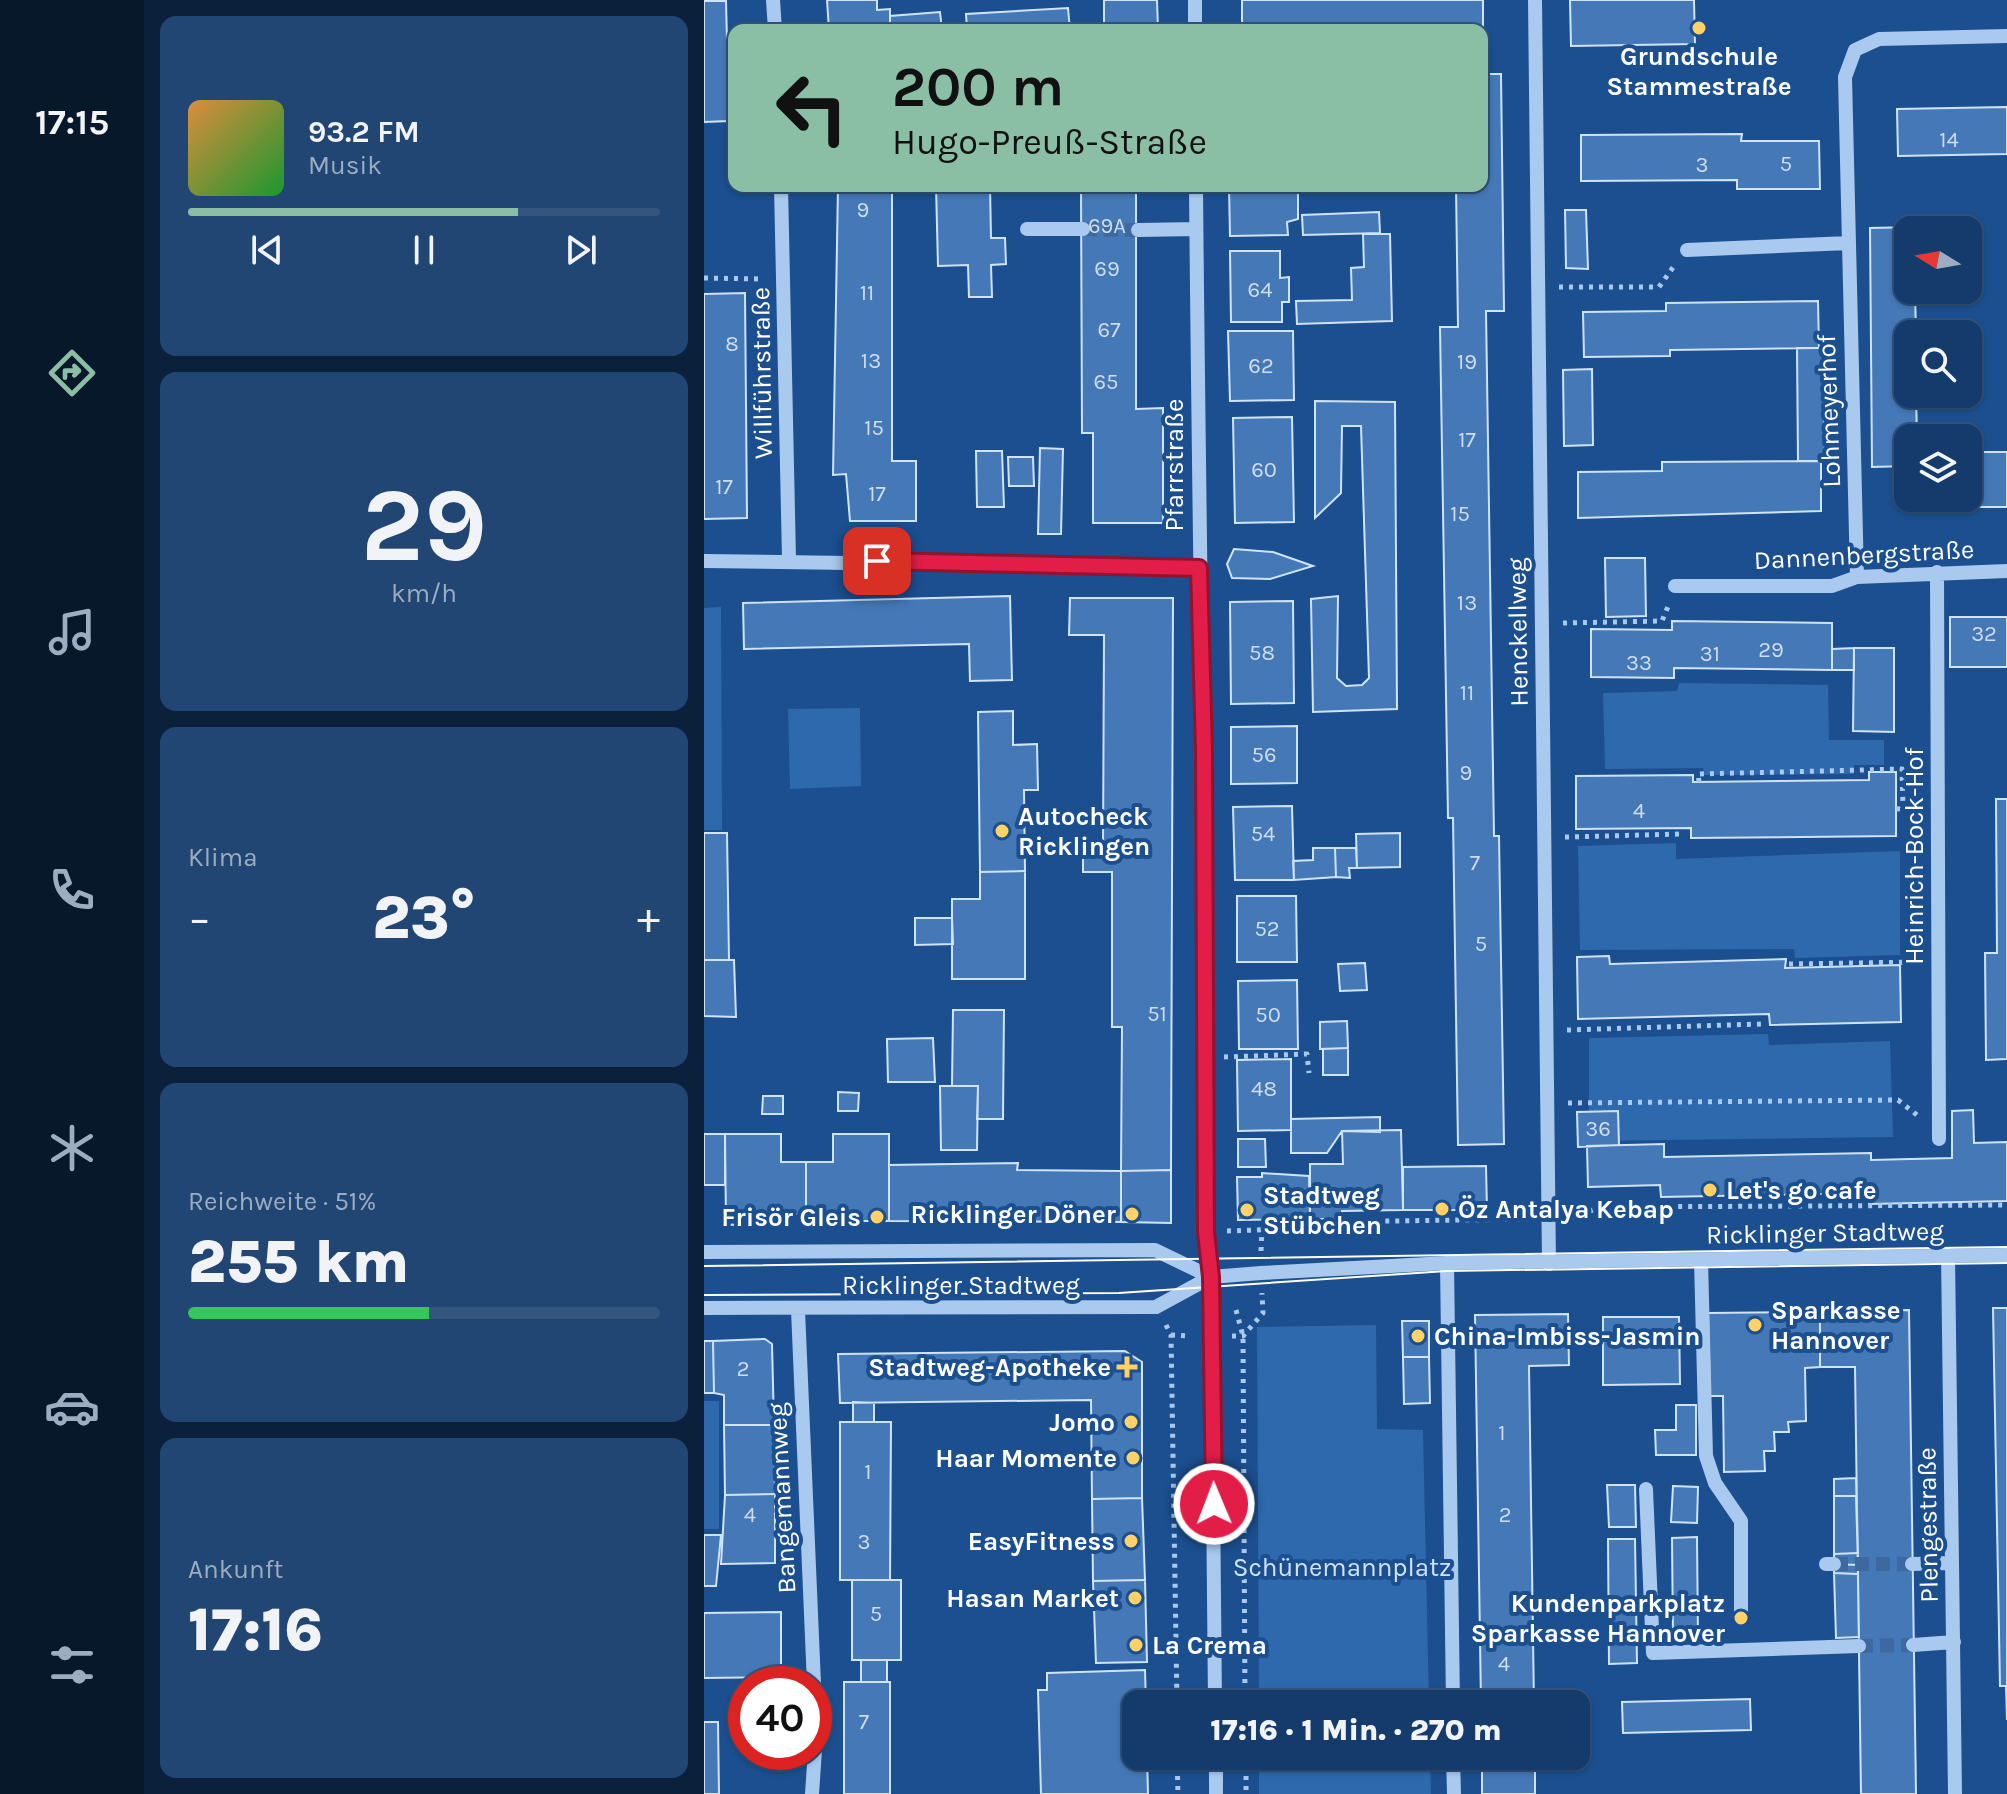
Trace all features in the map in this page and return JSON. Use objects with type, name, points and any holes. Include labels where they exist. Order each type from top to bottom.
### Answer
[{"type":"street","points":[[773,0],[775,24]]},
{"type":"street","points":[[1195,0],[1195,24]]},
{"type":"street","name":"Henckellweg","points":[[1535,0],[1549,1264]]},
{"type":"street","name":"Lohmeyerhof","points":[[1857,577],[1845,77],[1855,50],[1879,39],[2007,36]]},
{"type":"street","name":"Willführstraße","points":[[781,192],[789,559]]},
{"type":"street","name":"Pfarrstraße","points":[[1196,192],[1199,568],[1204,749],[1206,1232],[1211,1277],[1215,1690]]},
{"type":"street","points":[[1027,229],[1083,229]]},
{"type":"street","points":[[1138,230],[1196,229]]},
{"type":"street","points":[[1687,250],[1848,243]]},
{"type":"street","points":[[704,561],[789,559],[1199,568]]},
{"type":"street","name":"Dannenbergstraße","points":[[1675,586],[1832,586],[1857,577],[2007,571]]},
{"type":"street","name":"Heinrich-Bock-Hof","points":[[1937,572],[1939,1136]]},
{"type":"street","name":"Ricklinger Stadtweg","points":[[704,1252],[1155,1250],[1211,1277]]},
{"type":"street","name":"Plengestraße","points":[[1948,1255],[1955,1794]]},
{"type":"street","name":"Ricklinger Stadtweg","points":[[704,1308],[1156,1307],[1211,1277],[1447,1263],[1549,1264],[2007,1255]]},
{"type":"street","points":[[1701,1260],[1706,1456],[1715,1483],[1741,1521],[1741,1618]]},
{"type":"street","points":[[1447,1263],[1453,1690]]},
{"type":"street","name":"Bangemannweg","points":[[798,1310],[813,1666]]},
{"type":"street","points":[[1646,1489],[1653,1653],[1859,1646]]},
{"type":"street","points":[[1912,1564],[1952,1563]]},
{"type":"street","points":[[1913,1645],[1954,1642]]},
{"type":"street","name":"Bangemannweg","points":[[812,1794],[814,1770]]},
{"type":"street","points":[[1216,1770],[1216,1794]]},
{"type":"street","points":[[1453,1770],[1454,1794]]},
{"type":"path","points":[[1538,287],[1659,287],[1687,250]]},
{"type":"path","points":[[704,278],[785,280]]},
{"type":"path","points":[[1542,623],[1662,621],[1675,586]]},
{"type":"path","points":[[1699,782],[1698,774],[1902,769],[1903,808]]},
{"type":"path","points":[[1544,838],[1683,834]]},
{"type":"path","points":[[1789,964],[1939,961]]},
{"type":"path","points":[[1546,1031],[1761,1024]]},
{"type":"path","points":[[1219,1057],[1307,1054],[1309,1073]]},
{"type":"path","points":[[1547,1103],[1898,1100],[1939,1136]]},
{"type":"path","points":[[1206,1232],[1314,1228],[1324,1222],[1572,1218],[1602,1207],[2007,1205]]},
{"type":"path","points":[[1156,1307],[1171,1335],[1177,1690]]},
{"type":"path","points":[[1243,1336],[1245,1690]]},
{"type":"path","points":[[1177,1770],[1178,1794]]},
{"type":"path","points":[[1246,1770],[1246,1794]]},
{"type":"green space","points":[[721,607],[722,830],[704,830],[704,608]]},
{"type":"green space","points":[[1679,683],[1828,685],[1829,740],[1884,740],[1884,765],[1854,765],[1854,774],[1704,775],[1703,768],[1605,769],[1603,693],[1677,691]]},
{"type":"green space","points":[[860,708],[861,786],[790,789],[788,709]]},
{"type":"green space","points":[[1676,843],[1676,859],[1900,851],[1900,955],[1795,958],[1794,949],[1580,950],[1578,846]]},
{"type":"green space","points":[[1768,1034],[1769,1045],[1890,1041],[1893,1137],[1589,1141],[1589,1038]]},
{"type":"green space","name":"Schünemannplatz","points":[[1376,1325],[1377,1429],[1423,1430],[1429,1690],[1259,1690],[1257,1327]]},
{"type":"green space","points":[[704,1401],[719,1401],[719,1529],[704,1529]]},
{"type":"green space","points":[[1259,1770],[1430,1770],[1431,1794],[1259,1794]]},
{"type":"building","points":[[827,0],[877,0],[877,10],[890,9],[890,24],[829,24]]},
{"type":"building","points":[[1104,0],[1157,0],[1158,24],[1104,24]]},
{"type":"building","points":[[1242,0],[1483,0],[1483,24],[1242,24]]},
{"type":"building","points":[[1570,0],[1694,0],[1695,44],[1571,46]]},
{"type":"building","points":[[704,1],[726,1],[728,121],[704,122]]},
{"type":"building","points":[[1068,8],[1069,24],[967,24],[966,14]]},
{"type":"building","points":[[940,12],[941,24],[890,24],[890,16]]},
{"type":"building","points":[[1488,74],[1501,74],[1504,311],[1486,311],[1494,836],[1499,836],[1504,1144],[1458,1145],[1453,818],[1448,818],[1440,327],[1458,327],[1456,192],[1488,192]]},
{"type":"building","points":[[2007,107],[2007,154],[1898,156],[1897,109]]},
{"type":"building","points":[[1742,134],[1741,141],[1819,141],[1820,189],[1737,189],[1737,180],[1581,181],[1581,135]]},
{"type":"building","points":[[838,192],[892,192],[892,461],[916,461],[916,521],[850,521],[846,474],[833,475]]},
{"type":"building","points":[[936,192],[990,192],[991,238],[1005,238],[1006,264],[991,265],[992,297],[969,297],[968,265],[938,266]]},
{"type":"building","points":[[1081,192],[1136,192],[1136,409],[1163,408],[1163,523],[1093,523],[1093,433],[1082,433]]},
{"type":"building","points":[[1229,192],[1298,192],[1298,219],[1287,222],[1288,235],[1230,236]]},
{"type":"building","points":[[1565,210],[1586,210],[1588,269],[1566,268]]},
{"type":"building","points":[[1379,212],[1380,233],[1303,235],[1302,215]]},
{"type":"building","points":[[1894,227],[1894,304],[1915,304],[1916,320],[1894,320],[1894,408],[1916,408],[1917,424],[1894,424],[1894,466],[1872,467],[1870,228]]},
{"type":"building","points":[[1363,234],[1390,234],[1392,321],[1297,324],[1296,301],[1352,300],[1351,268],[1364,267]]},
{"type":"building","points":[[1230,251],[1280,251],[1280,278],[1289,277],[1289,302],[1282,302],[1282,322],[1231,322]]},
{"type":"building","points":[[745,293],[747,518],[704,519],[704,294]]},
{"type":"building","points":[[1818,301],[1819,348],[1670,350],[1670,356],[1584,357],[1583,312],[1666,311],[1666,303]]},
{"type":"building","points":[[1228,331],[1293,331],[1294,400],[1230,401]]},
{"type":"building","points":[[1797,348],[1823,348],[1825,461],[1798,461]]},
{"type":"building","points":[[1592,369],[1593,445],[1564,446],[1563,370]]},
{"type":"building","points":[[1315,401],[1395,402],[1397,709],[1313,712],[1311,599],[1338,596],[1337,678],[1346,686],[1362,685],[1369,678],[1361,426],[1342,426],[1341,493],[1315,518]]},
{"type":"building","points":[[1292,417],[1294,522],[1235,523],[1233,418]]},
{"type":"building","points":[[1040,448],[1063,449],[1061,534],[1038,534]]},
{"type":"building","points":[[976,451],[1002,451],[1004,507],[977,507]]},
{"type":"building","points":[[1982,452],[2007,452],[2007,507],[1982,507]]},
{"type":"building","points":[[1008,457],[1033,457],[1034,486],[1009,486]]},
{"type":"building","points":[[1821,461],[1821,511],[1578,518],[1578,472],[1662,471],[1662,462]]},
{"type":"building","points":[[1234,549],[1273,552],[1313,566],[1270,579],[1232,578],[1227,564]]},
{"type":"building","points":[[1605,558],[1645,558],[1646,616],[1606,617]]},
{"type":"building","points":[[1010,596],[1012,680],[970,681],[969,644],[744,649],[743,603]]},
{"type":"building","points":[[1070,598],[1173,598],[1171,1170],[1121,1171],[1122,1027],[1112,1027],[1112,872],[1083,872],[1083,849],[1103,849],[1104,635],[1069,635]]},
{"type":"building","points":[[1293,601],[1294,703],[1231,704],[1230,602]]},
{"type":"building","points":[[1950,617],[2007,617],[2007,667],[1950,667]]},
{"type":"building","points":[[1672,621],[1832,623],[1832,670],[1674,668],[1674,678],[1591,677],[1591,629],[1672,630]]},
{"type":"building","points":[[1854,648],[1894,648],[1894,732],[1853,731]]},
{"type":"building","points":[[1854,648],[1854,670],[1832,670],[1832,649]]},
{"type":"building","name":"Autocheck Ricklingen","points":[[1013,711],[1013,745],[1037,744],[1038,790],[1024,790],[1025,871],[980,872],[978,712]]},
{"type":"building","points":[[1297,726],[1297,783],[1231,784],[1231,727]]},
{"type":"building","points":[[1869,772],[1896,772],[1896,836],[1691,838],[1691,828],[1576,829],[1576,776],[1693,775],[1693,782],[1869,780]]},
{"type":"building","points":[[1996,799],[2007,799],[2007,1059],[1986,1060],[1985,953],[1997,953]]},
{"type":"building","points":[[1292,806],[1294,880],[1235,880],[1233,807]]},
{"type":"building","points":[[704,833],[727,833],[729,960],[704,960]]},
{"type":"building","points":[[1400,833],[1400,867],[1357,868],[1356,834]]},
{"type":"building","points":[[1313,848],[1335,848],[1336,877],[1294,880],[1293,861],[1313,860]]},
{"type":"building","points":[[1335,848],[1356,848],[1357,868],[1349,868],[1350,878],[1336,877]]},
{"type":"building","points":[[1025,871],[1025,979],[952,979],[952,899],[980,899],[980,872]]},
{"type":"building","points":[[1237,896],[1296,896],[1297,962],[1237,962]]},
{"type":"building","points":[[915,918],[952,918],[953,944],[915,945]]},
{"type":"building","points":[[1609,956],[1610,964],[1786,959],[1785,968],[1900,965],[1901,1022],[1770,1025],[1769,1014],[1578,1019],[1577,957]]},
{"type":"building","points":[[704,960],[734,960],[736,1017],[704,1016]]},
{"type":"building","points":[[1365,963],[1367,990],[1340,991],[1338,964]]},
{"type":"building","points":[[1297,980],[1298,1049],[1239,1049],[1238,981]]},
{"type":"building","points":[[953,1010],[1004,1010],[1003,1119],[977,1119],[978,1086],[952,1086]]},
{"type":"building","points":[[1347,1021],[1348,1048],[1320,1049],[1320,1022]]},
{"type":"building","points":[[933,1038],[935,1082],[888,1082],[887,1039]]},
{"type":"building","points":[[1348,1048],[1348,1075],[1323,1075],[1323,1049]]},
{"type":"building","points":[[1291,1059],[1291,1130],[1238,1131],[1237,1060]]},
{"type":"building","points":[[940,1086],[978,1086],[977,1150],[941,1150]]},
{"type":"building","points":[[838,1092],[859,1093],[858,1111],[838,1111]]},
{"type":"building","points":[[763,1096],[783,1096],[783,1114],[762,1114]]},
{"type":"building","points":[[1973,1110],[1974,1143],[2007,1142],[2007,1201],[1869,1204],[1869,1193],[1661,1197],[1660,1185],[1588,1187],[1587,1146],[1664,1144],[1664,1157],[1871,1153],[1871,1160],[1952,1158],[1952,1111]]},
{"type":"building","points":[[1618,1111],[1619,1145],[1578,1147],[1577,1112]]},
{"type":"building","points":[[1380,1117],[1380,1132],[1342,1131],[1327,1153],[1291,1153],[1291,1119]]},
{"type":"building","points":[[1401,1130],[1403,1210],[1342,1211],[1342,1219],[1310,1219],[1310,1164],[1343,1164],[1342,1131]]},
{"type":"building","points":[[704,1134],[725,1134],[725,1185],[704,1185]]},
{"type":"building","points":[[725,1134],[781,1134],[781,1162],[806,1162],[806,1214],[782,1214],[781,1224],[726,1225]]},
{"type":"building","points":[[833,1134],[889,1134],[889,1221],[833,1221],[833,1214],[806,1214],[806,1162],[833,1162]]},
{"type":"building","points":[[1238,1139],[1265,1139],[1266,1167],[1238,1167]]},
{"type":"building","points":[[1018,1163],[1017,1170],[1121,1171],[1121,1222],[889,1221],[889,1165]]},
{"type":"building","points":[[1486,1166],[1487,1210],[1403,1210],[1403,1167]]},
{"type":"building","points":[[1171,1170],[1171,1223],[1121,1222],[1121,1171]]},
{"type":"building","points":[[1262,1173],[1309,1176],[1310,1219],[1238,1220],[1237,1177],[1262,1177]]},
{"type":"building","points":[[1993,1308],[2007,1308],[2007,1720],[2006,1686],[2000,1686]]},
{"type":"building","points":[[1909,1310],[1916,1794],[1861,1794],[1855,1367],[1820,1367],[1820,1312]]},
{"type":"building","points":[[1820,1312],[1820,1367],[1805,1368],[1806,1421],[1788,1422],[1789,1432],[1774,1432],[1775,1451],[1764,1451],[1765,1471],[1724,1472],[1723,1396],[1710,1396],[1708,1313]]},
{"type":"building","points":[[1568,1314],[1569,1365],[1529,1366],[1534,1690],[1481,1690],[1475,1315]]},
{"type":"building","points":[[1603,1317],[1679,1317],[1680,1384],[1603,1385]]},
{"type":"building","points":[[1402,1321],[1429,1321],[1429,1357],[1403,1357]]},
{"type":"building","points":[[765,1339],[772,1344],[774,1425],[724,1425],[724,1395],[714,1393],[713,1341]]},
{"type":"building","points":[[704,1341],[713,1341],[714,1393],[704,1393]]},
{"type":"building","points":[[1125,1351],[1142,1362],[1142,1498],[1092,1499],[1091,1400],[840,1403],[838,1354]]},
{"type":"building","points":[[1403,1357],[1429,1357],[1430,1403],[1404,1404]]},
{"type":"building","points":[[853,1402],[874,1403],[874,1422],[853,1422]]},
{"type":"building","points":[[1676,1405],[1696,1405],[1696,1455],[1656,1455],[1655,1430],[1676,1430]]},
{"type":"building","points":[[840,1422],[891,1422],[890,1580],[840,1580]]},
{"type":"building","points":[[724,1425],[774,1425],[775,1494],[725,1495]]},
{"type":"building","points":[[1856,1478],[1858,1553],[1834,1554],[1834,1479]]},
{"type":"building","points":[[1607,1485],[1635,1485],[1636,1527],[1609,1527]]},
{"type":"building","points":[[1673,1486],[1698,1487],[1697,1523],[1671,1522]]},
{"type":"building","points":[[775,1494],[775,1563],[721,1564],[725,1495]]},
{"type":"building","points":[[1834,1496],[1856,1496],[1858,1565],[1834,1564]]},
{"type":"building","points":[[1142,1498],[1145,1580],[1093,1581],[1092,1499]]},
{"type":"building","points":[[704,1535],[721,1535],[716,1586],[704,1586]]},
{"type":"building","points":[[1697,1537],[1698,1638],[1673,1638],[1672,1538]]},
{"type":"building","points":[[1608,1539],[1635,1539],[1637,1663],[1609,1664]]},
{"type":"building","points":[[1858,1553],[1858,1574],[1834,1573],[1834,1554]]},
{"type":"building","points":[[1834,1573],[1858,1574],[1859,1637],[1836,1638]]},
{"type":"building","points":[[852,1580],[901,1580],[901,1660],[852,1660]]},
{"type":"building","points":[[1145,1580],[1147,1662],[1096,1663],[1093,1581]]},
{"type":"building","points":[[781,1612],[781,1666],[728,1666],[728,1678],[704,1678],[704,1613]]},
{"type":"building","points":[[861,1660],[887,1660],[887,1682],[861,1682]]},
{"type":"building","points":[[1145,1670],[1146,1690],[1122,1690],[1122,1770],[1147,1770],[1148,1794],[1041,1794],[1038,1690],[1047,1690],[1047,1673]]},
{"type":"building","points":[[844,1682],[890,1682],[890,1794],[844,1794]]},
{"type":"building","points":[[1750,1699],[1751,1730],[1623,1733],[1622,1702]]},
{"type":"building","points":[[704,1722],[718,1722],[719,1794],[704,1794]]},
{"type":"building","points":[[1482,1770],[1535,1770],[1535,1794],[1482,1794]]},
{"type":"tunnel","points":[[1083,229],[1138,230]]},
{"type":"tunnel","points":[[1834,1564],[1912,1564]]},
{"type":"tunnel","points":[[1859,1646],[1913,1645]]},
{"type":"tram line","points":[[704,1266],[2007,1247]]},
{"type":"tram line","points":[[704,1295],[1119,1293],[1447,1271],[2007,1263]]},
{"type":"place","name":"Grundschule Stammestraße","points":[[1699,28]]},
{"type":"place","name":"Autocheck Ricklingen","points":[[1002,831]]},
{"type":"place","name":"Let's go cafe","points":[[1710,1190]]},
{"type":"place","name":"Öz Antalya Kebap","points":[[1442,1209]]},
{"type":"place","name":"Stadtweg Stübchen","points":[[1247,1210]]},
{"type":"place","name":"Ricklinger Döner","points":[[1132,1214]]},
{"type":"place","name":"Frisör Gleis","points":[[877,1217]]},
{"type":"place","name":"Sparkasse Hannover","points":[[1755,1325]]},
{"type":"place","name":"China-Imbiss-Jasmin","points":[[1418,1336]]},
{"type":"place","name":"Stadtweg-Apotheke","points":[[1127,1367]]},
{"type":"place","name":"Jomo","points":[[1131,1422]]},
{"type":"place","name":"Haar Momente","points":[[1133,1458]]},
{"type":"place","name":"EasyFitness","points":[[1131,1541]]},
{"type":"place","name":"Hasan Market","points":[[1135,1598]]},
{"type":"place","name":"Kundenparkplatz Sparkasse Hannover","points":[[1741,1618]]},
{"type":"place","name":"La Crema","points":[[1136,1645]]},
{"type":"route","points":[[877,561],[1199,568],[1204,749],[1206,1232],[1211,1277],[1214,1504]]}]
